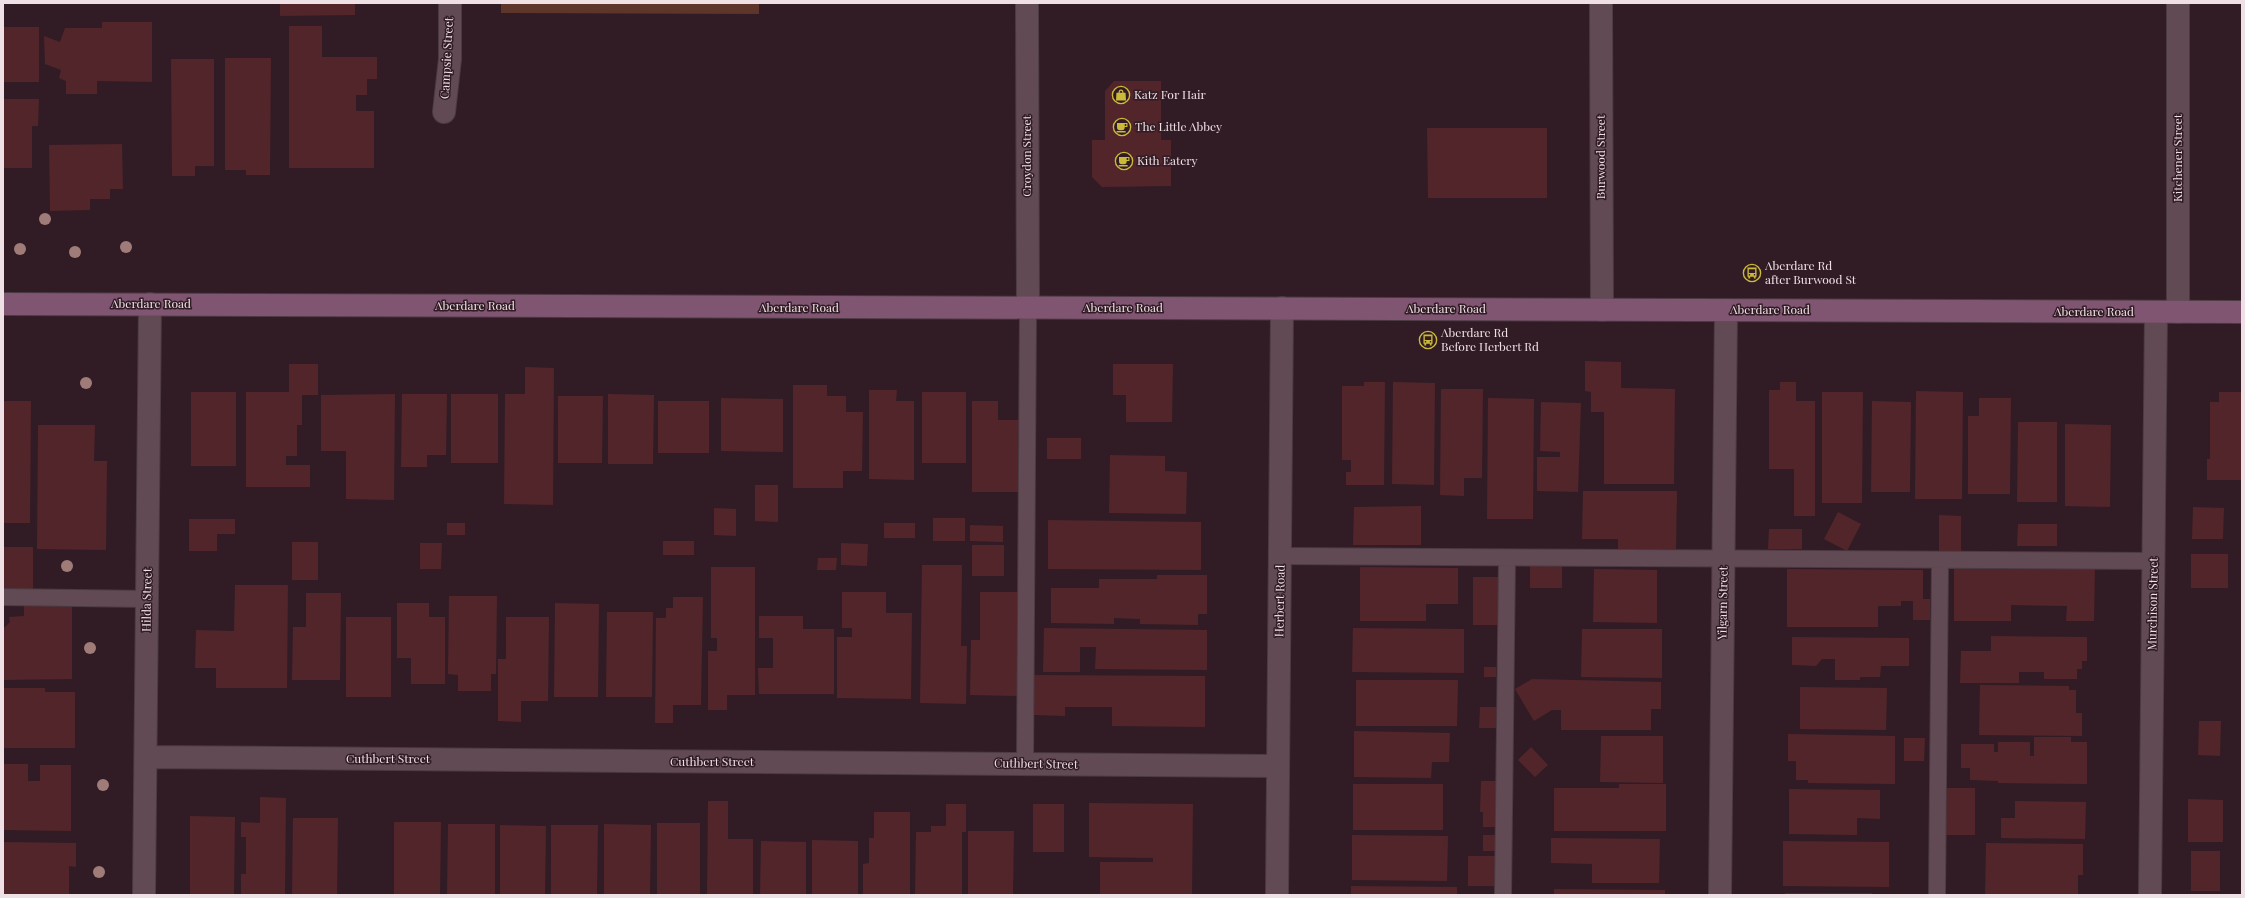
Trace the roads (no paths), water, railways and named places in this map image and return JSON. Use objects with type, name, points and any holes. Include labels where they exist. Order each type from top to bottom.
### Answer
[{"type":"main road","name":"Aberdare Road","points":[[3,304],[1028,309],[1282,308],[2242,312]]},
{"type":"street","name":"Campsie Street","points":[[444,112],[450,59],[450,3]]},
{"type":"street","name":"Croydon Street","points":[[1027,3],[1028,309]]},
{"type":"street","name":"Burwood Street","points":[[1601,3],[1602,310]]},
{"type":"street","name":"Kitchener Street","points":[[2178,3],[2178,312]]},
{"type":"street","name":"Hilda Street","points":[[144,895],[150,304]]},
{"type":"street","name":"Herbert Road","points":[[1277,895],[1282,308]]},
{"type":"street","name":"Yilgarn Street","points":[[1720,895],[1726,310]]},
{"type":"street","name":"Murchison Street","points":[[2150,895],[2156,312]]},
{"type":"street","name":"Cuthbert Street","points":[[146,757],[1278,766]]},
{"type":"lane","points":[[1025,764],[1028,309]]},
{"type":"lane","points":[[1280,556],[2153,561]]},
{"type":"lane","points":[[1503,895],[1507,558]]},
{"type":"lane","points":[[1936,895],[1940,560]]},
{"type":"lane","points":[[3,597],[147,599]]},
{"type":"place","name":"Katz For Hair","points":[[1121,95]]},
{"type":"place","name":"The Little Abbey","points":[[1122,127]]},
{"type":"place","name":"Kith Eatery","points":[[1124,161]]},
{"type":"place","name":"Aberdare Rd after Burwood St","points":[[1752,273]]},
{"type":"place","name":"Aberdare Rd Before Herbert Rd","points":[[1428,340]]}]
